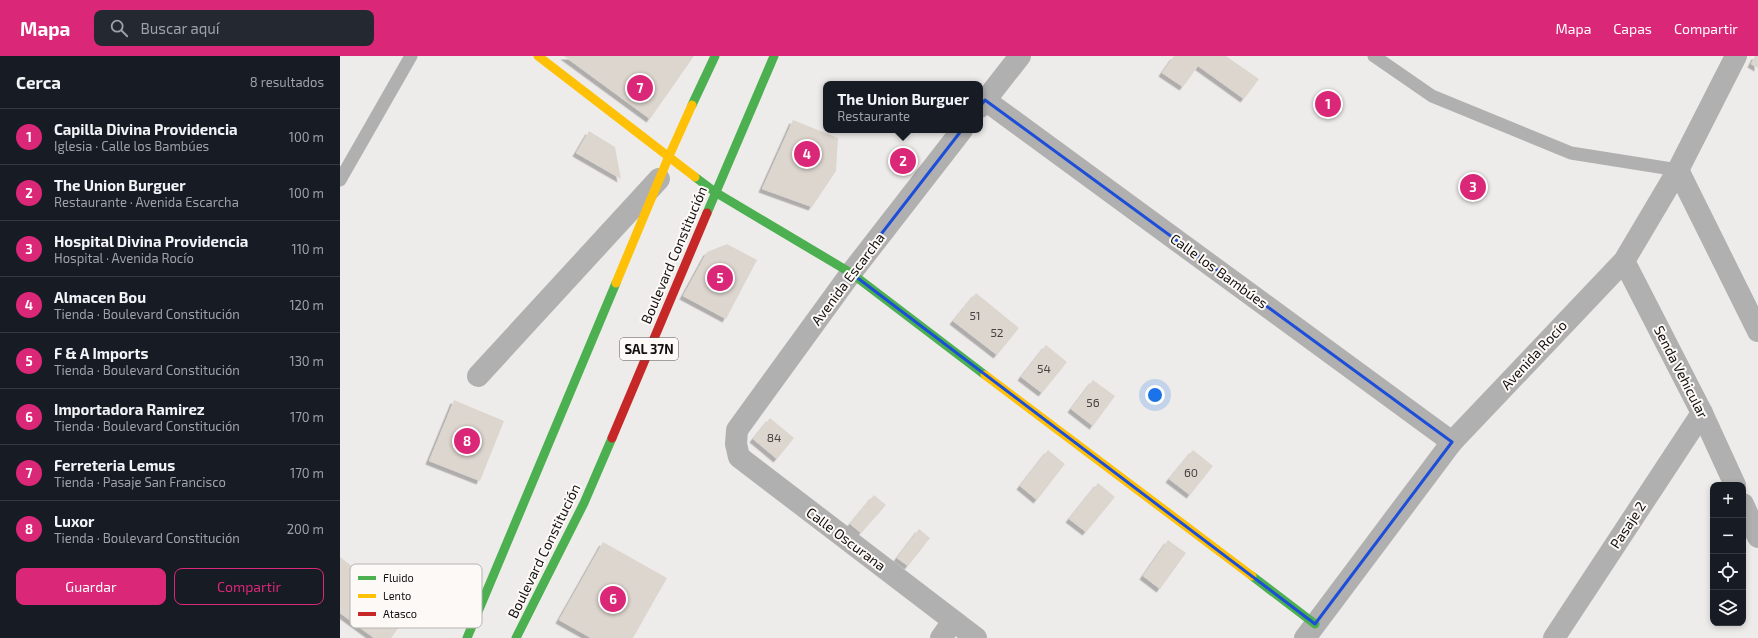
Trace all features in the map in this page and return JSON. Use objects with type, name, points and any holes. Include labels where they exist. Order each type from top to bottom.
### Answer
[{"type":"main road","points":[[538,56],[715,192],[851,273],[1310,631]]},
{"type":"main road","points":[[482,602],[669,156],[715,56]]},
{"type":"main road","name":"Boulevard Constitución","points":[[516,638],[584,503],[774,56]]},
{"type":"main road","points":[[467,638],[471,628]]},
{"type":"street","points":[[983,104],[1020,56]]},
{"type":"street","name":"Avenida Rocío","points":[[1310,631],[1452,442],[1624,261],[1678,170],[1736,56]]},
{"type":"street","name":"Calle los Bambúes","points":[[983,104],[1452,442]]},
{"type":"street","name":"Avenida Escarcha","points":[[738,430],[851,273],[960,133]]},
{"type":"street","points":[[1678,170],[1758,331]]},
{"type":"street","points":[[478,376],[660,178]]},
{"type":"street","name":"Senda Vehicular","points":[[1624,261],[1702,412],[1734,482]]},
{"type":"street","name":"Pasaje 2","points":[[1554,638],[1702,412]]},
{"type":"street","name":"Calle Oscurana","points":[[738,430],[736,444],[739,457],[947,630],[976,638]]},
{"type":"street","points":[[1746,511],[1758,537]]},
{"type":"lane","points":[[340,180],[411,56]]},
{"type":"lane","points":[[1374,56],[1432,96],[1571,153],[1678,170]]},
{"type":"highlighted area","points":[[985,100],[1452,442],[1315,624],[851,273]]},
{"type":"building","points":[[564,56],[694,56],[650,119]]},
{"type":"building","points":[[1174,56],[1226,56],[1259,79],[1244,99],[1198,66],[1183,87],[1162,73]]},
{"type":"building","points":[[1755,56],[1758,56],[1758,68],[1751,64]]},
{"type":"building","points":[[793,120],[838,138],[836,171],[812,207],[762,189]]},
{"type":"building","points":[[589,131],[615,147],[621,179],[576,153]]},
{"type":"building","points":[[727,244],[757,260],[726,319],[683,296],[707,252]]},
{"type":"building","points":[[976,293],[1019,328],[997,355],[953,321]]},
{"type":"building","points":[[1046,345],[1067,362],[1042,393],[1021,377]]},
{"type":"building","points":[[1093,380],[1115,396],[1093,426],[1071,409]]},
{"type":"building","points":[[454,400],[504,421],[480,481],[429,461]]},
{"type":"building","points":[[770,418],[794,438],[777,459],[753,439]]},
{"type":"building","points":[[1048,450],[1065,464],[1037,500],[1020,486]]},
{"type":"building","points":[[1193,450],[1213,466],[1190,495],[1169,479]]},
{"type":"building","points":[[1098,483],[1115,497],[1086,532],[1069,519]]},
{"type":"building","points":[[874,495],[886,505],[861,533],[850,524]]},
{"type":"building","points":[[919,529],[930,538],[908,566],[897,558]]},
{"type":"building","points":[[1168,540],[1186,553],[1160,589],[1143,576]]},
{"type":"building","points":[[603,542],[667,578],[633,638],[591,638],[559,620]]},
{"type":"building","points":[[340,557],[350,565],[350,620],[340,613]]},
{"type":"building","points":[[360,628],[398,628],[391,638],[374,638]]},
{"type":"traffic: fast","points":[[692,105],[715,56]]},
{"type":"traffic: fast","points":[[707,213],[774,56]]},
{"type":"traffic: fast","points":[[695,177],[715,192],[851,273],[985,375]]},
{"type":"traffic: fast","points":[[482,602],[616,283]]},
{"type":"traffic: fast","points":[[516,638],[584,503],[612,438]]},
{"type":"traffic: fast","points":[[1252,576],[1315,624]]},
{"type":"traffic: fast","points":[[467,638],[471,628]]},
{"type":"traffic: slow","points":[[538,56],[695,177]]},
{"type":"traffic: slow","points":[[616,283],[692,105]]},
{"type":"traffic: slow","points":[[985,375],[1252,576]]},
{"type":"traffic: jam","points":[[612,438],[707,213]]},
{"type":"place","name":"Ferreteria Lemus","points":[[640,88]]},
{"type":"place","name":"Capilla Divina Providencia","points":[[1328,104]]},
{"type":"place","name":"Almacen Bou","points":[[807,154]]},
{"type":"place","name":"The Union Burguer","points":[[903,161]]},
{"type":"place","name":"Hospital Divina Providencia","points":[[1473,187]]},
{"type":"place","name":"F & A Imports","points":[[720,278]]},
{"type":"place","name":"Luxor","points":[[467,441]]},
{"type":"place","name":"Importadora Ramirez","points":[[613,599]]}]
